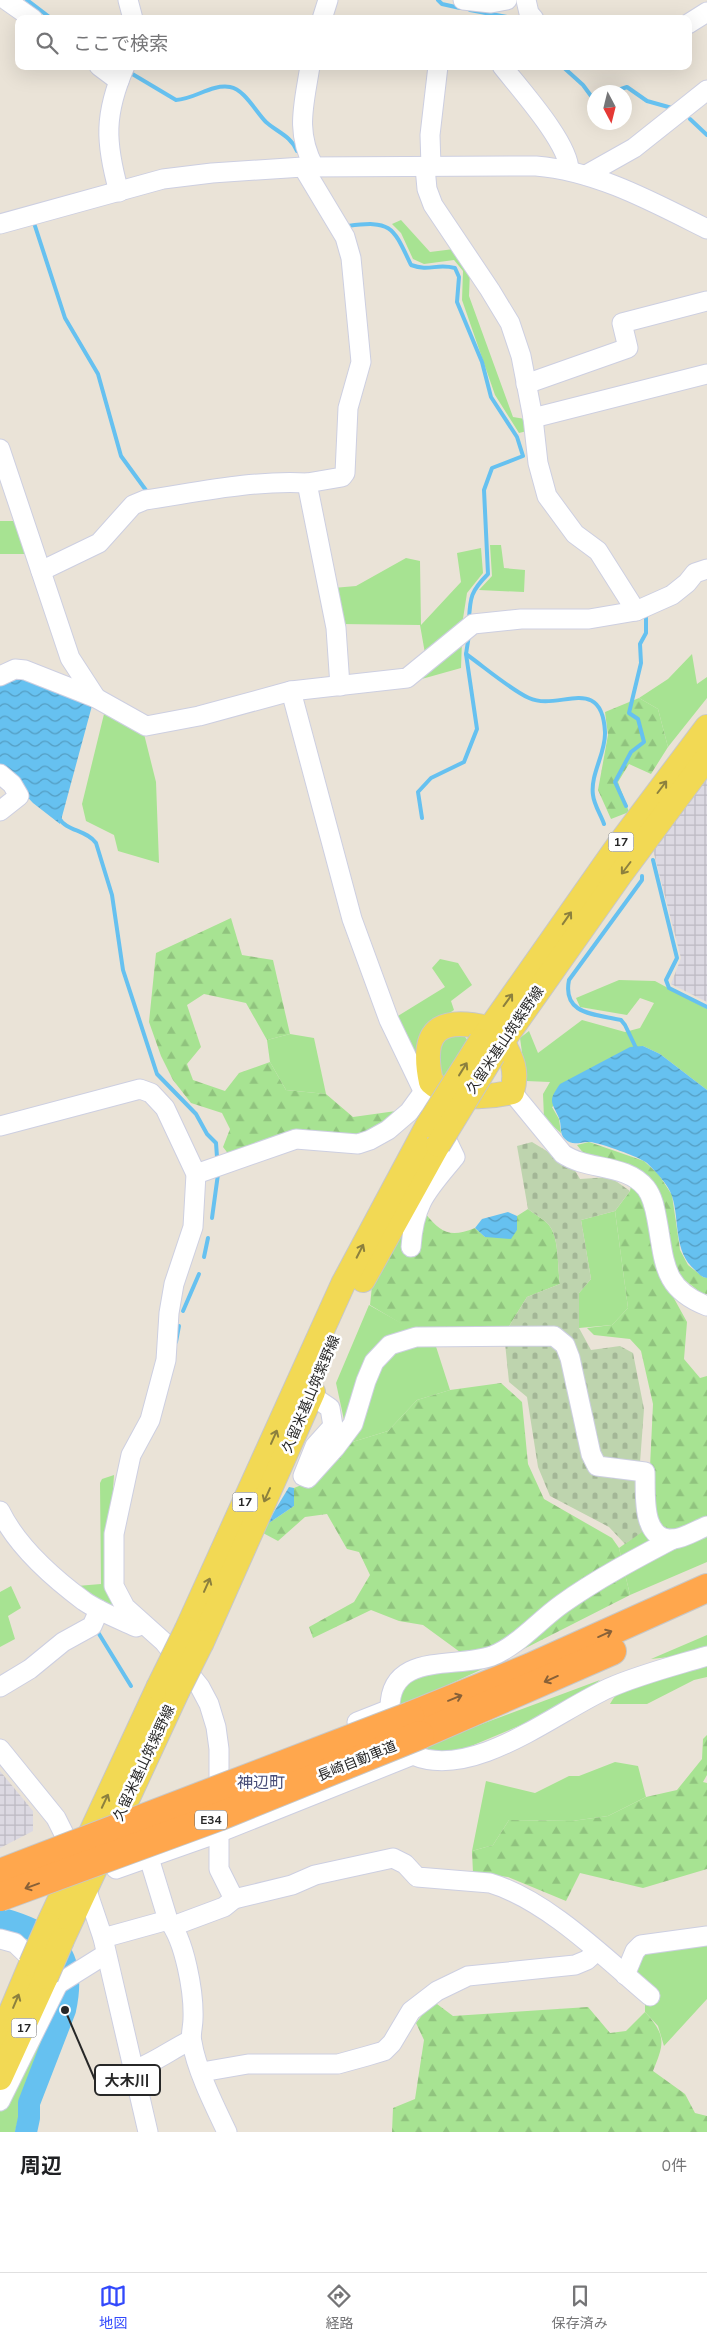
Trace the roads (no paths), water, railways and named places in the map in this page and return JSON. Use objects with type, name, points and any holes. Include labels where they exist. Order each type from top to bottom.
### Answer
[{"type":"highway","name":"長崎自動車道","points":[[0,1897],[218,1817],[408,1729],[531,1667],[707,1588]]},
{"type":"highway","name":"長崎自動車道","points":[[0,1873],[408,1729],[707,1609]]},
{"type":"main road","name":"久留米基山筑紫野線","points":[[195,1636],[344,1284],[432,1135],[620,843],[707,727]]},
{"type":"main road","name":"久留米基山筑紫野線","points":[[491,1041],[707,758]]},
{"type":"main road","points":[[457,1023],[491,1041],[515,1066],[516,1078],[512,1092],[480,1096],[428,1086],[427,1051],[431,1037],[443,1026],[457,1023]]},
{"type":"main road","name":"久留米基山筑紫野線","points":[[0,2078],[49,1977],[55,1932],[77,1860],[195,1636],[311,1395],[352,1298],[432,1135]]},
{"type":"main road","name":"久留米基山筑紫野線","points":[[55,1932],[86,1887],[168,1690]]},
{"type":"main road","name":"久留米基山筑紫野線","points":[[0,2038],[49,1977]]},
{"type":"street","points":[[0,2],[7,0],[28,15]]},
{"type":"street","points":[[128,0],[132,15]]},
{"type":"street","points":[[323,15],[328,0]]},
{"type":"street","points":[[463,0],[491,4],[507,0]]},
{"type":"street","points":[[526,0],[531,15]]},
{"type":"street","points":[[692,21],[707,12]]},
{"type":"street","points":[[41,571],[99,543],[133,505],[145,500],[257,483],[307,483],[342,477],[345,473],[348,408],[361,362],[351,258],[345,237],[309,167],[300,122],[309,70]]},
{"type":"street","points":[[438,70],[430,136],[427,189],[433,204],[510,323],[526,384],[538,463],[547,496],[575,534],[598,551],[636,611]]},
{"type":"street","points":[[505,70],[544,121],[577,173]]},
{"type":"street","points":[[119,192],[111,162],[107,130],[122,74]]},
{"type":"street","points":[[577,173],[634,148],[707,90]]},
{"type":"street","points":[[0,224],[163,179],[212,173],[309,167],[536,166],[577,173],[638,195],[707,229]]},
{"type":"street","points":[[526,384],[628,348],[622,323],[707,301]]},
{"type":"street","points":[[532,418],[707,374]]},
{"type":"street","points":[[0,449],[70,658],[96,698]]},
{"type":"street","points":[[307,483],[336,628],[340,686]]},
{"type":"street","points":[[0,676],[15,668],[25,670],[96,698],[146,726],[199,716],[291,691],[407,678],[469,628],[521,619],[589,619],[636,611],[672,595],[695,573],[707,568]]},
{"type":"street","points":[[291,691],[352,919],[389,1020],[428,1086],[455,1157],[424,1195],[417,1207],[412,1223],[411,1247]]},
{"type":"street","points":[[0,774],[12,784],[19,796],[0,811]]},
{"type":"street","points":[[196,1174],[296,1139],[358,1144],[370,1140],[388,1130],[409,1112],[428,1086]]},
{"type":"street","points":[[0,1126],[140,1089],[151,1093],[165,1108],[196,1174],[193,1227],[174,1284],[169,1313],[166,1360],[150,1420],[131,1455],[114,1534],[114,1586],[125,1607],[164,1642],[200,1687],[210,1704],[217,1734],[219,1869],[234,1898]]},
{"type":"street","points":[[512,1092],[563,1154],[574,1162],[621,1172],[634,1177],[646,1189],[654,1205],[670,1281],[683,1295],[707,1306]]},
{"type":"street","points":[[311,1395],[330,1408],[333,1426],[315,1446],[303,1476],[308,1478],[335,1448],[353,1424],[374,1362],[390,1346],[416,1337],[554,1336],[565,1345],[570,1358],[589,1445],[597,1466],[645,1472],[648,1518],[651,1528],[659,1536],[674,1539]]},
{"type":"street","points":[[0,1511],[10,1530],[53,1574],[99,1610],[136,1627],[144,1624]]},
{"type":"street","points":[[707,1526],[674,1539],[605,1575],[560,1605],[507,1650],[489,1657],[434,1664],[411,1670],[397,1681],[390,1696],[408,1729],[434,1761],[468,1756],[494,1749],[533,1731],[608,1688],[648,1672],[707,1656]]},
{"type":"street","points":[[0,1687],[30,1670],[63,1642],[92,1626],[99,1610]]},
{"type":"street","points":[[226,2132],[191,2040],[192,1990],[188,1968],[149,1858],[155,1799],[219,1776],[408,1729]]},
{"type":"street","points":[[116,1869],[218,1832],[408,1729]]},
{"type":"street","points":[[0,1749],[56,1818],[77,1860],[104,1946],[148,2132]]},
{"type":"street","points":[[49,1977],[85,1965],[104,1946],[224,1907],[234,1898],[292,1885],[315,1875],[393,1858],[405,1864],[417,1877],[490,1883],[501,1886],[550,1913],[650,1996]]},
{"type":"street","points":[[625,1975],[635,1951],[641,1945],[707,1936]]},
{"type":"street","points":[[0,1939],[15,1944],[49,1977]]},
{"type":"street","points":[[202,2072],[248,2064],[338,2064],[384,2051],[392,2043],[412,2011],[437,1991],[468,1976],[575,1965],[587,1960],[597,1951]]},
{"type":"street","points":[[0,2101],[49,1977]]},
{"type":"street","points":[[133,2070],[144,2067],[165,2053],[191,2040]]},
{"type":"water","points":[[14,673],[93,702],[60,824],[33,803],[18,787],[21,781],[0,764],[0,683]]},
{"type":"water","points":[[643,1046],[660,1054],[707,1090],[707,1278],[698,1273],[683,1254],[672,1196],[658,1174],[643,1160],[620,1151],[590,1142],[571,1143],[568,1141],[562,1135],[560,1121],[552,1101],[560,1084],[630,1047]]},
{"type":"water","points":[[508,1212],[517,1216],[517,1230],[511,1239],[485,1237],[475,1228],[482,1219]]},
{"type":"water","points":[[289,1487],[294,1488],[294,1506],[266,1525]]},
{"type":"waterway","points":[[27,0],[47,15]]},
{"type":"waterway","points":[[438,0],[442,4],[460,8]]},
{"type":"waterway","points":[[470,10],[496,15]]},
{"type":"waterway","points":[[566,70],[587,90]]},
{"type":"waterway","points":[[129,72],[176,100],[216,88],[230,87],[235,89],[245,96],[266,122],[291,142],[297,151]]},
{"type":"waterway","points":[[632,90],[647,101],[672,108]]},
{"type":"waterway","points":[[690,119],[707,135]]},
{"type":"waterway","points":[[346,224],[348,226],[374,224],[389,229],[400,242],[411,265],[423,268],[443,266],[455,268],[459,277],[457,302],[482,362],[491,397],[517,437],[523,456],[492,468],[484,490],[488,574],[472,595],[469,620]]},
{"type":"waterway","points":[[35,226],[65,318],[98,374],[121,456],[148,493]]},
{"type":"waterway","points":[[626,806],[615,782],[631,752],[644,742],[638,719],[629,713],[641,663],[640,644],[646,633],[646,613]]},
{"type":"waterway","points":[[469,635],[466,654],[506,684],[529,698],[540,701],[577,698],[587,699],[596,704],[602,714],[605,740],[594,779],[593,795],[604,824]]},
{"type":"waterway","points":[[422,818],[418,792],[431,778],[464,762],[477,729],[466,654]]},
{"type":"waterway","points":[[59,818],[66,826],[87,835],[96,843],[112,895],[123,970],[157,1074],[196,1114],[207,1134],[216,1143],[217,1157]]},
{"type":"waterway","points":[[653,860],[677,958],[666,980],[669,988],[707,1007]]},
{"type":"waterway","points":[[637,1050],[621,1020],[583,1011],[571,1000],[568,992],[569,980],[642,880],[642,876]]},
{"type":"waterway","points":[[212,1218],[218,1174]]},
{"type":"waterway","points":[[204,1257],[208,1238]]},
{"type":"waterway","points":[[183,1311],[199,1274]]},
{"type":"waterway","points":[[176,1342],[179,1326]]},
{"type":"waterway","points":[[96,1629],[131,1686]]},
{"type":"waterway","points":[[0,1918],[19,1924],[47,1938],[64,1959],[68,1973],[65,2010],[29,2103],[29,2118],[26,2132]]},
{"type":"place","name":"大木川","points":[[65,2010]]},
{"type":"district","name":"神辺町","points":[[261,1783]]}]
